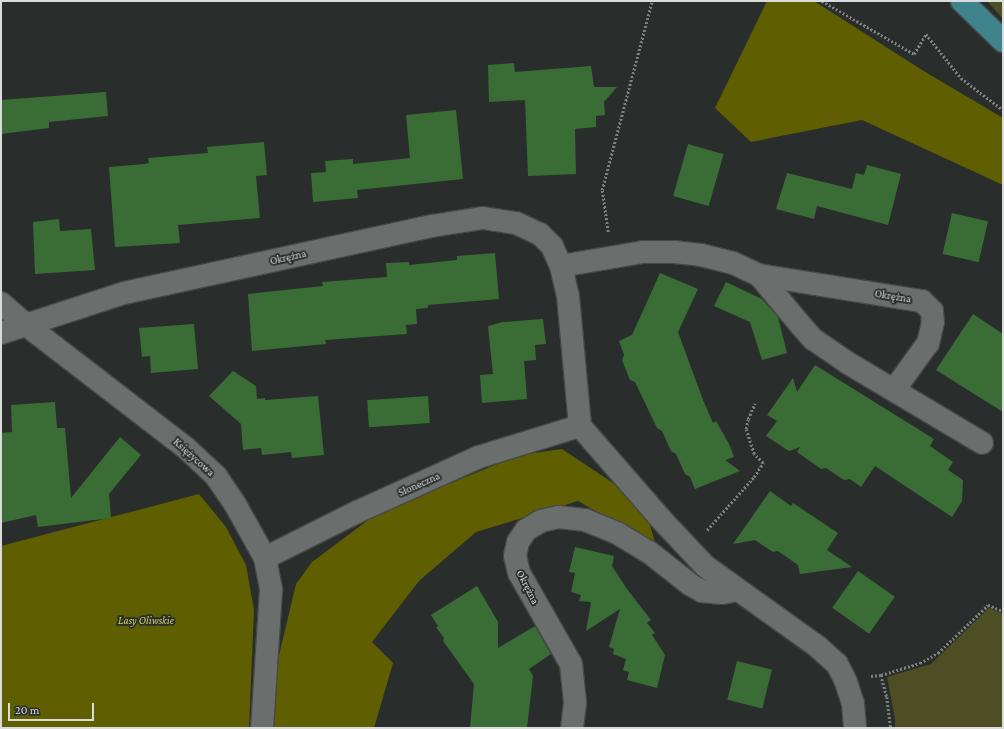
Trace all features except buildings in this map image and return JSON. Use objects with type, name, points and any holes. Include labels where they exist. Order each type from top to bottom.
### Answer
[{"type":"main road","points":[[962,1],[1003,41]]},
{"type":"street","name":"Okrężna","points":[[1,333],[124,293],[425,227],[483,218],[516,223],[540,234],[552,246],[561,266],[568,296],[580,426]]},
{"type":"street","name":"Okrężna","points":[[561,266],[643,252],[674,252],[712,257],[733,263],[759,275],[922,301],[932,311],[933,322],[928,343],[894,390]]},
{"type":"street","name":"Okrężna","points":[[759,275],[814,339],[848,363],[982,444]]},
{"type":"street","name":"Księżycowa","points":[[1,303],[25,324],[186,448],[216,476],[235,504],[265,558],[271,590],[262,728]]},
{"type":"street","name":"Słoneczna","points":[[265,558],[357,512],[479,457],[580,426]]},
{"type":"street","points":[[580,426],[659,517],[705,566],[818,647],[837,664],[846,682],[853,704],[855,728]]},
{"type":"street","name":"Okrężna","points":[[572,728],[575,702],[571,664],[519,573],[515,556],[518,542],[526,530],[541,521],[559,517],[585,520],[616,532],[649,552],[691,585],[702,591],[722,593],[737,590]]},
{"type":"path","points":[[611,257],[602,190],[652,1]]},
{"type":"path","points":[[822,1],[914,54],[926,34],[961,78],[1003,110]]},
{"type":"path","points":[[705,531],[754,477],[763,463],[754,454],[746,429],[748,419],[755,403]]},
{"type":"path","points":[[881,675],[920,663],[938,653],[988,605],[1003,611]]},
{"type":"shaded area","points":[[987,1],[1003,1],[1003,19]]},
{"type":"shaded area","points":[[989,608],[1003,614],[1003,728],[895,728],[895,719],[887,677],[931,664]]},
{"type":"green space","points":[[767,1],[814,1],[922,70],[1003,118],[1003,185],[862,120],[751,142],[715,108]]},
{"type":"green space","points":[[562,449],[613,483],[649,522],[656,546],[578,501],[476,532],[419,581],[372,642],[393,663],[374,728],[268,728],[269,697],[296,584],[312,562],[379,512],[520,455]]},
{"type":"green space","name":"Lasy Oliwskie","points":[[199,494],[226,527],[246,565],[254,610],[249,728],[1,728],[1,546]]}]
